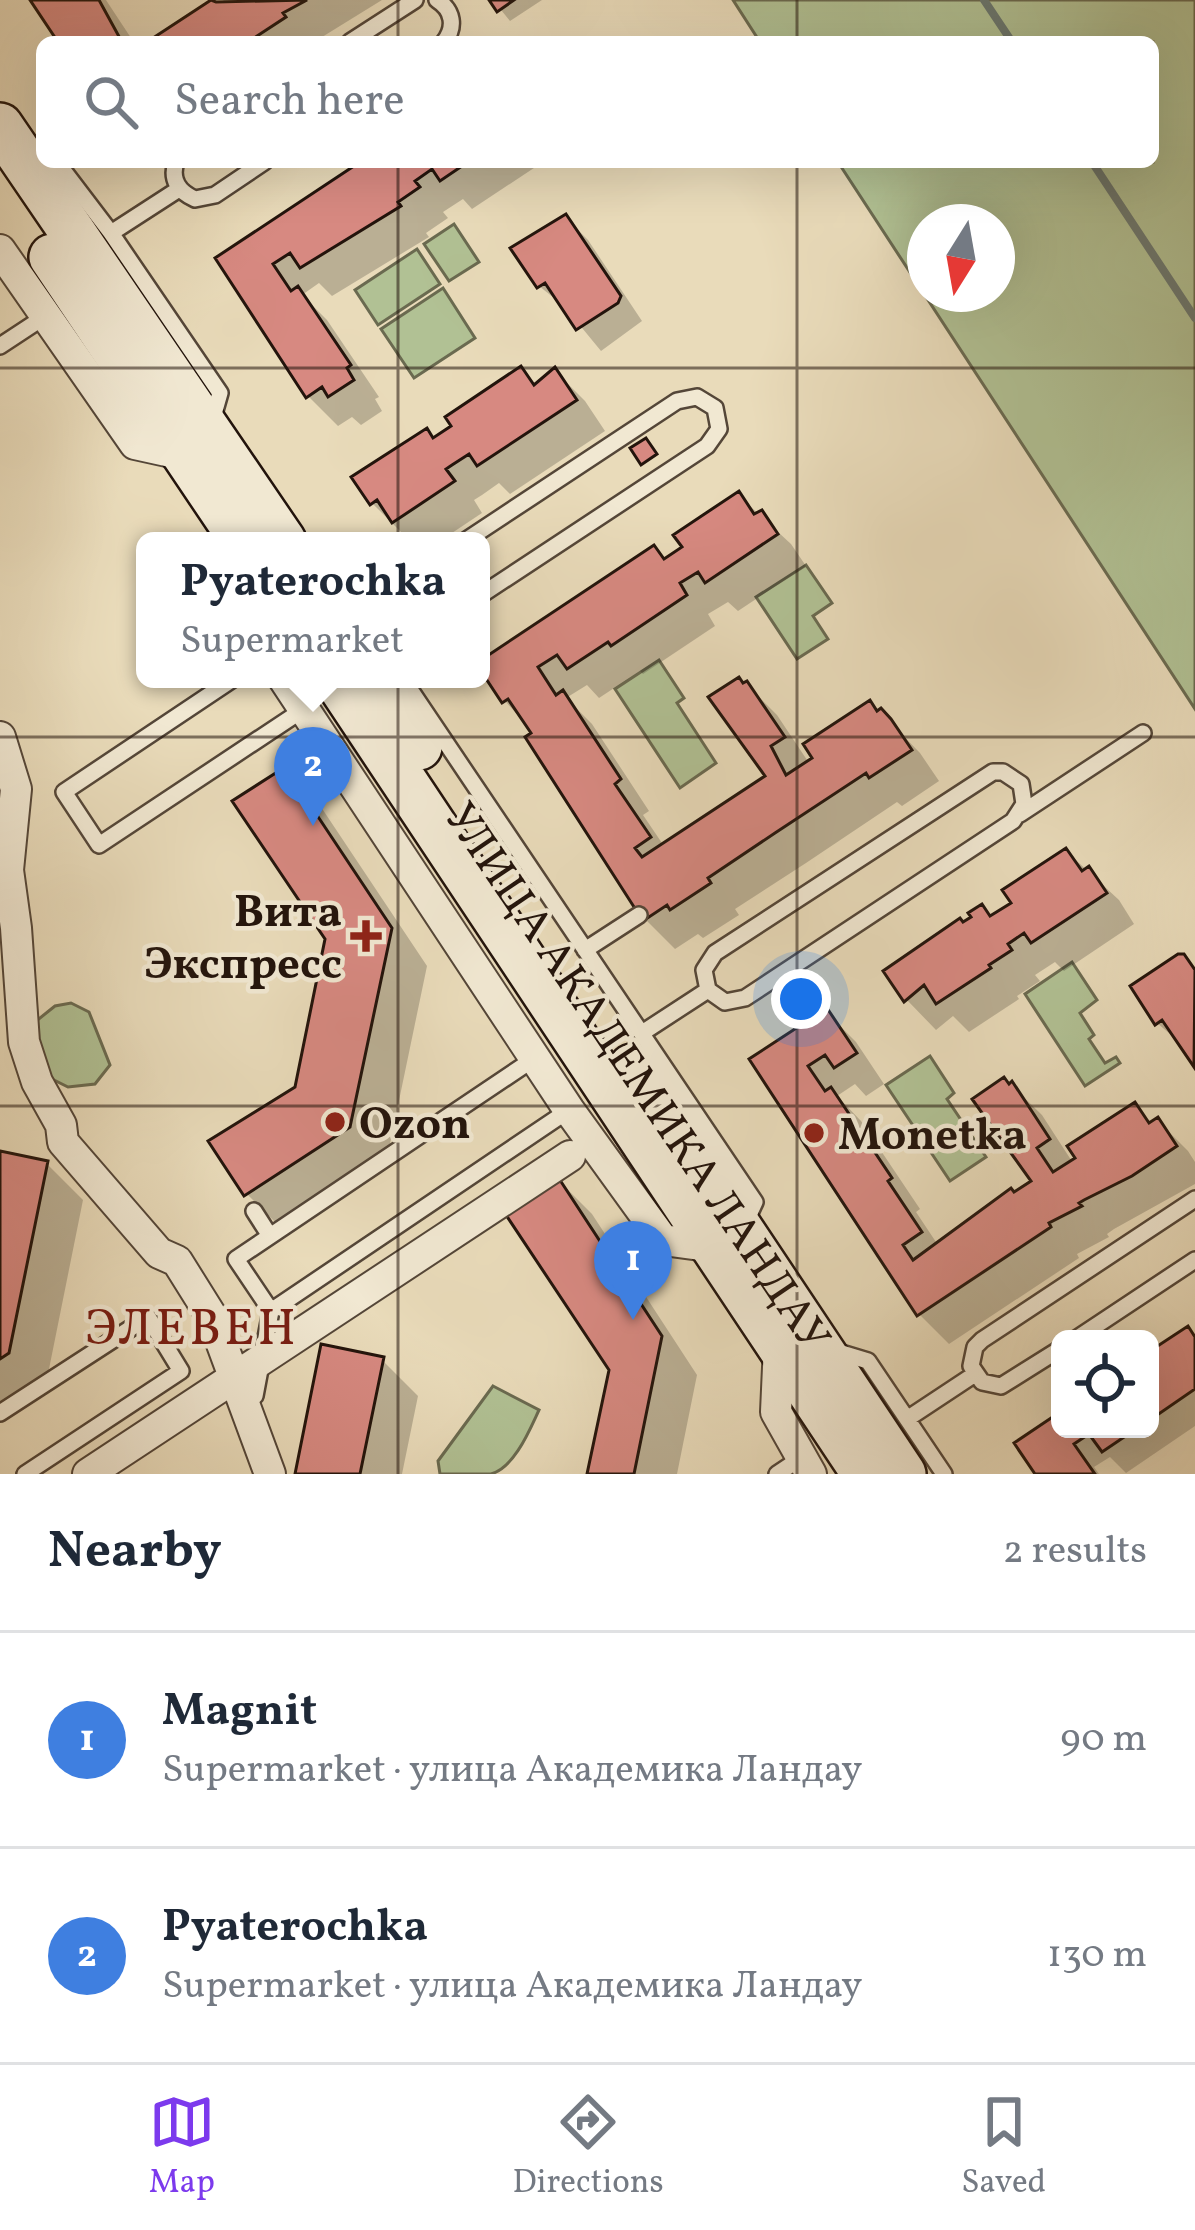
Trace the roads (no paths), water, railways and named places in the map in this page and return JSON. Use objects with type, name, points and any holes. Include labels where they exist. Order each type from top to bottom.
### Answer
[{"type":"street","points":[[24,156],[197,442],[239,532]]},
{"type":"street","points":[[3,260],[135,444],[197,442]]},
{"type":"street","points":[[197,442],[275,532]]},
{"type":"street","name":"УЛИЦА АКАДЕМИКА ЛАНДАУ","points":[[380,688],[728,1240],[799,1345],[903,1474]]},
{"type":"street","points":[[320,694],[535,1058],[663,1240],[728,1240]]},
{"type":"street","name":"УЛИЦА АКАДЕМИКА ЛАНДАУ","points":[[320,694],[728,1240]]},
{"type":"street","points":[[0,737],[16,789],[8,870],[24,1042],[38,1082],[61,1125],[63,1142],[159,1253],[177,1262],[212,1316],[244,1387],[270,1474]]},
{"type":"street","points":[[88,1474],[244,1387],[262,1359],[570,1156]]},
{"type":"street","points":[[796,1469],[776,1412],[799,1345]]},
{"type":"street","name":"УЛИЦА АКАДЕМИКА ЛАНДАУ","points":[[799,1345],[865,1474]]},
{"type":"lane","points":[[359,36],[415,0]]},
{"type":"lane","points":[[436,0],[452,19],[446,36]]},
{"type":"lane","points":[[38,168],[111,233],[220,393],[197,442]]},
{"type":"lane","points":[[175,168],[179,189],[195,199],[205,199],[254,168]]},
{"type":"lane","points":[[111,233],[179,189]]},
{"type":"lane","points":[[0,346],[44,317]]},
{"type":"lane","points":[[479,532],[677,401],[698,397],[715,408],[718,429],[707,446],[490,589]]},
{"type":"lane","points":[[220,688],[64,792],[99,845],[320,694]]},
{"type":"lane","points":[[409,688],[755,1202],[728,1240]]},
{"type":"lane","points":[[1020,814],[1024,804],[1021,784],[1003,772],[983,776],[715,953],[704,970],[708,990],[725,1002],[745,998],[1143,733]]},
{"type":"lane","points":[[585,950],[639,915]]},
{"type":"lane","points":[[642,1033],[708,990]]},
{"type":"lane","points":[[262,1359],[271,1311],[236,1258],[535,1058]]},
{"type":"lane","points":[[271,1311],[569,1110]]},
{"type":"lane","points":[[1051,1355],[1001,1386],[982,1382],[971,1356],[982,1340],[1195,1199]]},
{"type":"lane","points":[[254,1210],[270,1236]]},
{"type":"lane","points":[[1090,1330],[1195,1260]]},
{"type":"lane","points":[[0,1413],[148,1317],[182,1371],[25,1474]]},
{"type":"lane","points":[[799,1345],[868,1361],[944,1474]]},
{"type":"lane","points":[[908,1419],[975,1374]]},
{"type":"waterway","points":[[984,0],[1008,36]]},
{"type":"waterway","points":[[1096,168],[1195,318]]},
{"type":"place","name":"Pyaterochka","points":[[313,826]]},
{"type":"place","name":"Вита Экспресс","points":[[366,936]]},
{"type":"place","name":"Ozon","points":[[335,1122]]},
{"type":"place","name":"Monetka","points":[[814,1133]]},
{"type":"place","name":"Magnit","points":[[633,1320]]},
{"type":"district","name":"ЭЛЕВЕН","points":[[192,1326]]}]
